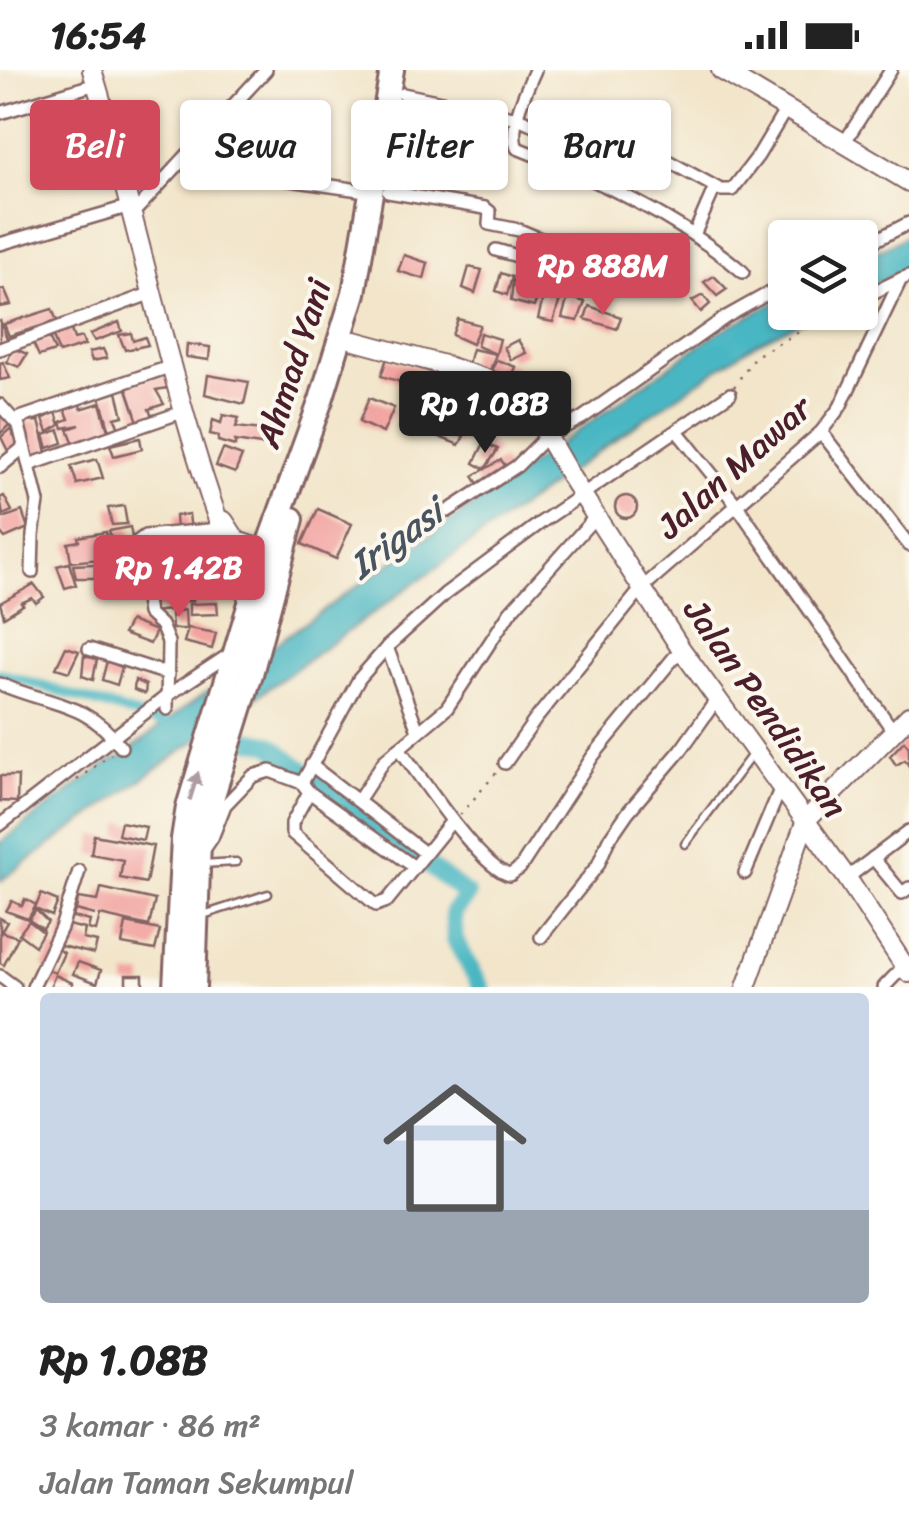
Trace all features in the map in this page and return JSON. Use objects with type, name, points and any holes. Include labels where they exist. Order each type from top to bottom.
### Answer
[{"type":"highway","name":"Ahmad Yani","points":[[238,665],[250,603],[266,551],[315,435],[381,192],[392,70]]},
{"type":"highway","points":[[315,435],[355,342],[372,278],[381,192],[406,70]]},
{"type":"highway","points":[[194,987],[196,861],[218,745],[238,665],[288,530],[306,460]]},
{"type":"highway","points":[[175,987],[185,821],[218,745]]},
{"type":"street","points":[[0,244],[133,208],[266,70]]},
{"type":"street","points":[[528,153],[516,148],[513,141],[534,70]]},
{"type":"street","points":[[721,70],[909,182]]},
{"type":"street","points":[[844,143],[891,70]]},
{"type":"street","points":[[0,113],[97,76],[211,486],[250,603]]},
{"type":"street","points":[[404,94],[528,123]]},
{"type":"street","points":[[671,163],[726,192],[738,187],[786,109]]},
{"type":"street","points":[[331,185],[484,208],[490,212],[488,221],[492,226],[519,230],[570,251],[618,264],[622,270],[618,287]]},
{"type":"street","points":[[694,235],[715,187]]},
{"type":"street","points":[[612,190],[694,235],[743,272]]},
{"type":"street","points":[[878,239],[909,224]]},
{"type":"street","points":[[496,250],[633,290]]},
{"type":"street","points":[[878,291],[905,278]]},
{"type":"street","name":"Jalan Mawar","points":[[505,764],[535,720],[642,588],[821,432],[840,408],[905,278]]},
{"type":"street","points":[[0,349],[156,293]]},
{"type":"street","points":[[448,512],[726,318],[768,294]]},
{"type":"street","name":"Jalan Pendidikan","points":[[355,342],[444,365],[501,384],[518,395],[535,415],[681,649],[907,967]]},
{"type":"street","points":[[14,420],[174,358]]},
{"type":"street","points":[[453,822],[387,901],[376,905],[292,833],[307,777],[359,680],[387,648],[445,594],[577,486],[677,431],[730,394]]},
{"type":"street","points":[[0,405],[19,426],[38,502],[32,572]]},
{"type":"street","points":[[29,465],[189,410]]},
{"type":"street","points":[[677,431],[736,504],[894,732]]},
{"type":"street","points":[[821,432],[909,545]]},
{"type":"street","points":[[0,466],[24,447]]},
{"type":"street","points":[[358,801],[369,780],[399,748],[447,708],[510,612],[597,515]]},
{"type":"street","points":[[167,709],[168,642],[161,625],[148,613],[137,542],[145,536],[225,532],[248,547],[266,551]]},
{"type":"street","points":[[387,648],[418,731]]},
{"type":"street","points":[[88,649],[168,674]]},
{"type":"street","points":[[399,748],[453,822],[505,875],[520,868],[592,756],[681,649]]},
{"type":"street","points":[[0,825],[117,742],[168,694],[238,665]]},
{"type":"street","points":[[0,684],[87,714],[107,728],[117,742]]},
{"type":"street","points":[[541,937],[598,865],[608,841],[628,812],[681,750],[717,699]]},
{"type":"street","points":[[746,987],[806,820],[909,716]]},
{"type":"street","points":[[196,861],[212,838],[225,805],[254,776],[270,771],[307,777],[358,801],[420,859]]},
{"type":"street","points":[[307,777],[420,859]]},
{"type":"street","points":[[745,873],[782,787]]},
{"type":"street","points":[[847,878],[909,831]]},
{"type":"street","points":[[873,858],[902,893],[909,888]]},
{"type":"street","points":[[34,987],[61,928],[79,871]]},
{"type":"street","points":[[884,987],[907,967]]},
{"type":"street","points":[[1,980],[15,987]]},
{"type":"lane","points":[[685,844],[755,751]]},
{"type":"lane","points":[[196,861],[236,862]]},
{"type":"lane","points":[[194,918],[268,894]]},
{"type":"path","points":[[730,394],[754,357],[803,330]]},
{"type":"path","points":[[453,822],[505,764]]},
{"type":"water","points":[[909,235],[909,268],[878,283],[878,251]]},
{"type":"water","points":[[768,306],[768,330],[783,330],[756,343],[642,420],[0,881],[0,843],[718,332]]},
{"type":"building","points":[[404,255],[428,263],[424,279],[398,271]]},
{"type":"building","points":[[469,267],[482,270],[475,293],[463,288]]},
{"type":"building","points":[[501,273],[512,277],[507,295],[496,291]]},
{"type":"building","points":[[714,276],[727,289],[717,296],[704,282]]},
{"type":"building","points":[[513,280],[540,288],[534,307],[511,301]]},
{"type":"building","points":[[4,289],[11,305],[0,307],[0,290]]},
{"type":"building","points":[[545,290],[562,293],[553,322],[538,319]]},
{"type":"building","points":[[703,295],[710,304],[701,312],[692,301]]},
{"type":"building","points":[[568,297],[585,302],[578,321],[562,318]]},
{"type":"building","points":[[589,306],[621,317],[617,329],[585,319]]},
{"type":"building","points":[[52,309],[57,321],[9,336],[4,324]]},
{"type":"building","points":[[458,319],[480,325],[472,344],[452,335]]},
{"type":"building","points":[[0,320],[8,341],[0,343]]},
{"type":"building","points":[[119,322],[122,331],[95,341],[90,334]]},
{"type":"building","points":[[70,327],[74,339],[82,337],[85,345],[59,353],[52,334]]},
{"type":"building","points":[[131,333],[133,341],[145,337],[148,345],[125,350],[119,335]]},
{"type":"building","points":[[480,333],[500,339],[496,354],[477,346]]},
{"type":"building","points":[[49,338],[55,351],[39,356],[33,343]]},
{"type":"building","points":[[518,340],[526,353],[511,360],[504,347]]},
{"type":"building","points":[[187,344],[210,347],[209,360],[186,357]]},
{"type":"building","points":[[13,348],[27,354],[19,367],[7,362]]},
{"type":"building","points":[[103,349],[107,358],[92,361],[89,352]]},
{"type":"building","points":[[472,349],[496,354],[489,374],[497,360],[516,367],[510,381],[467,368]]},
{"type":"building","points":[[387,358],[457,380],[436,423],[412,414],[421,388],[381,376]]},
{"type":"building","points":[[3,362],[10,378],[0,380],[0,363]]},
{"type":"building","points":[[168,372],[173,387],[156,390],[164,404],[149,409],[153,420],[139,425],[126,386]]},
{"type":"building","points":[[208,375],[249,382],[244,404],[205,394]]},
{"type":"building","points":[[460,386],[475,390],[469,406],[456,402]]},
{"type":"building","points":[[117,392],[123,416],[115,418],[120,432],[111,435],[100,397]]},
{"type":"building","points":[[483,394],[496,399],[490,416],[477,411]]},
{"type":"building","points":[[369,398],[394,408],[383,433],[359,422]]},
{"type":"building","points":[[100,403],[110,438],[74,444],[68,429],[80,425],[63,428],[61,422],[69,419],[65,409]]},
{"type":"building","points":[[451,405],[469,411],[463,430],[444,423]]},
{"type":"building","points":[[503,407],[517,412],[507,427],[495,421]]},
{"type":"building","points":[[0,409],[14,420],[0,434]]},
{"type":"building","points":[[56,412],[60,425],[48,432],[43,419]]},
{"type":"building","points":[[223,415],[239,418],[236,427],[263,430],[261,445],[235,441],[235,446],[218,441],[219,436],[210,434],[213,420],[221,423]]},
{"type":"building","points":[[475,418],[490,421],[483,438],[470,433]]},
{"type":"building","points":[[39,421],[48,456],[33,458],[23,422]]},
{"type":"building","points":[[441,426],[464,436],[459,445],[437,436]]},
{"type":"building","points":[[10,429],[20,447],[10,455],[1,437]]},
{"type":"building","points":[[59,430],[63,443],[48,448],[44,435]]},
{"type":"building","points":[[140,438],[142,449],[114,456],[110,445]]},
{"type":"building","points":[[484,443],[498,449],[485,469],[474,463]]},
{"type":"building","points":[[223,449],[242,456],[235,473],[216,466]]},
{"type":"building","points":[[97,459],[103,478],[77,484],[71,466]]},
{"type":"building","points":[[501,460],[508,469],[480,487],[473,476]]},
{"type":"building","points":[[4,496],[12,511],[3,515],[0,498]]},
{"type":"building","points":[[626,496],[637,507],[626,518],[615,507]]},
{"type":"building","points":[[124,506],[127,524],[112,525],[108,508]]},
{"type":"building","points":[[318,509],[352,524],[336,559],[302,544]]},
{"type":"building","points":[[22,511],[28,528],[5,538],[0,532],[0,519]]},
{"type":"building","points":[[189,514],[191,531],[176,531],[175,516]]},
{"type":"building","points":[[130,527],[133,543],[113,545],[109,531]]},
{"type":"building","points":[[106,532],[111,558],[71,562],[68,543]]},
{"type":"building","points":[[211,537],[212,550],[197,549],[196,538]]},
{"type":"building","points":[[193,539],[194,549],[163,550],[163,541]]},
{"type":"building","points":[[208,551],[208,570],[165,573],[164,566],[147,566],[146,555]]},
{"type":"building","points":[[69,563],[76,585],[65,588],[57,566]]},
{"type":"building","points":[[95,564],[95,578],[76,578],[73,565]]},
{"type":"building","points":[[148,571],[165,573],[166,580],[149,580]]},
{"type":"building","points":[[172,574],[192,574],[193,601],[173,601]]},
{"type":"building","points":[[108,582],[137,585],[137,598],[107,596]]},
{"type":"building","points":[[168,583],[169,596],[147,597],[146,584]]},
{"type":"building","points":[[34,584],[44,597],[36,603],[32,598],[21,603],[4,617],[0,603]]},
{"type":"building","points":[[169,598],[170,610],[151,612],[150,599]]},
{"type":"building","points":[[217,603],[218,614],[189,615],[189,604]]},
{"type":"building","points":[[185,610],[186,629],[172,629],[171,612]]},
{"type":"building","points":[[130,621],[156,631],[150,644],[123,634]]},
{"type":"building","points":[[188,628],[216,633],[212,649],[184,642]]},
{"type":"building","points":[[66,647],[79,651],[69,672],[56,668]]},
{"type":"building","points":[[84,656],[97,659],[93,680],[82,676]]},
{"type":"building","points":[[107,661],[122,667],[117,685],[102,680]]},
{"type":"building","points":[[135,680],[146,685],[145,694],[134,690]]},
{"type":"building","points":[[904,741],[909,747],[909,766],[905,760],[896,765],[890,756]]},
{"type":"building","points":[[0,776],[18,776],[17,802],[0,801]]},
{"type":"building","points":[[121,822],[146,827],[143,840],[118,835]]},
{"type":"building","points":[[94,835],[153,846],[146,883],[120,878],[123,860],[91,854]]},
{"type":"building","points":[[101,888],[155,900],[149,926],[100,915],[96,931],[88,929],[90,921],[73,917],[75,910],[95,915],[76,910],[78,898],[98,901]]},
{"type":"building","points":[[41,894],[58,901],[52,916],[35,909]]},
{"type":"building","points":[[25,899],[36,905],[28,919],[6,911],[12,901],[22,906]]},
{"type":"building","points":[[36,910],[48,922],[43,929],[29,920]]},
{"type":"building","points":[[0,918],[7,922],[1,932],[18,937],[4,965],[0,963]]},
{"type":"building","points":[[29,921],[43,932],[35,946],[19,934]]},
{"type":"building","points":[[126,923],[160,930],[155,950],[122,944]]},
{"type":"building","points":[[64,924],[85,929],[83,939],[97,942],[94,954],[57,945]]},
{"type":"building","points":[[53,947],[64,953],[55,973],[43,967]]},
{"type":"building","points":[[78,962],[101,970],[97,983],[73,974]]},
{"type":"building","points":[[55,975],[73,983],[71,987],[50,987]]},
{"type":"building","points":[[126,975],[143,975],[143,986],[126,986]]},
{"type":"waterway","points":[[0,673],[176,727]]},
{"type":"waterway","points":[[219,734],[269,744],[467,895],[453,912],[455,940],[481,987]]},
{"type":"water label","name":"Irigasi","points":[[396,539]]}]
